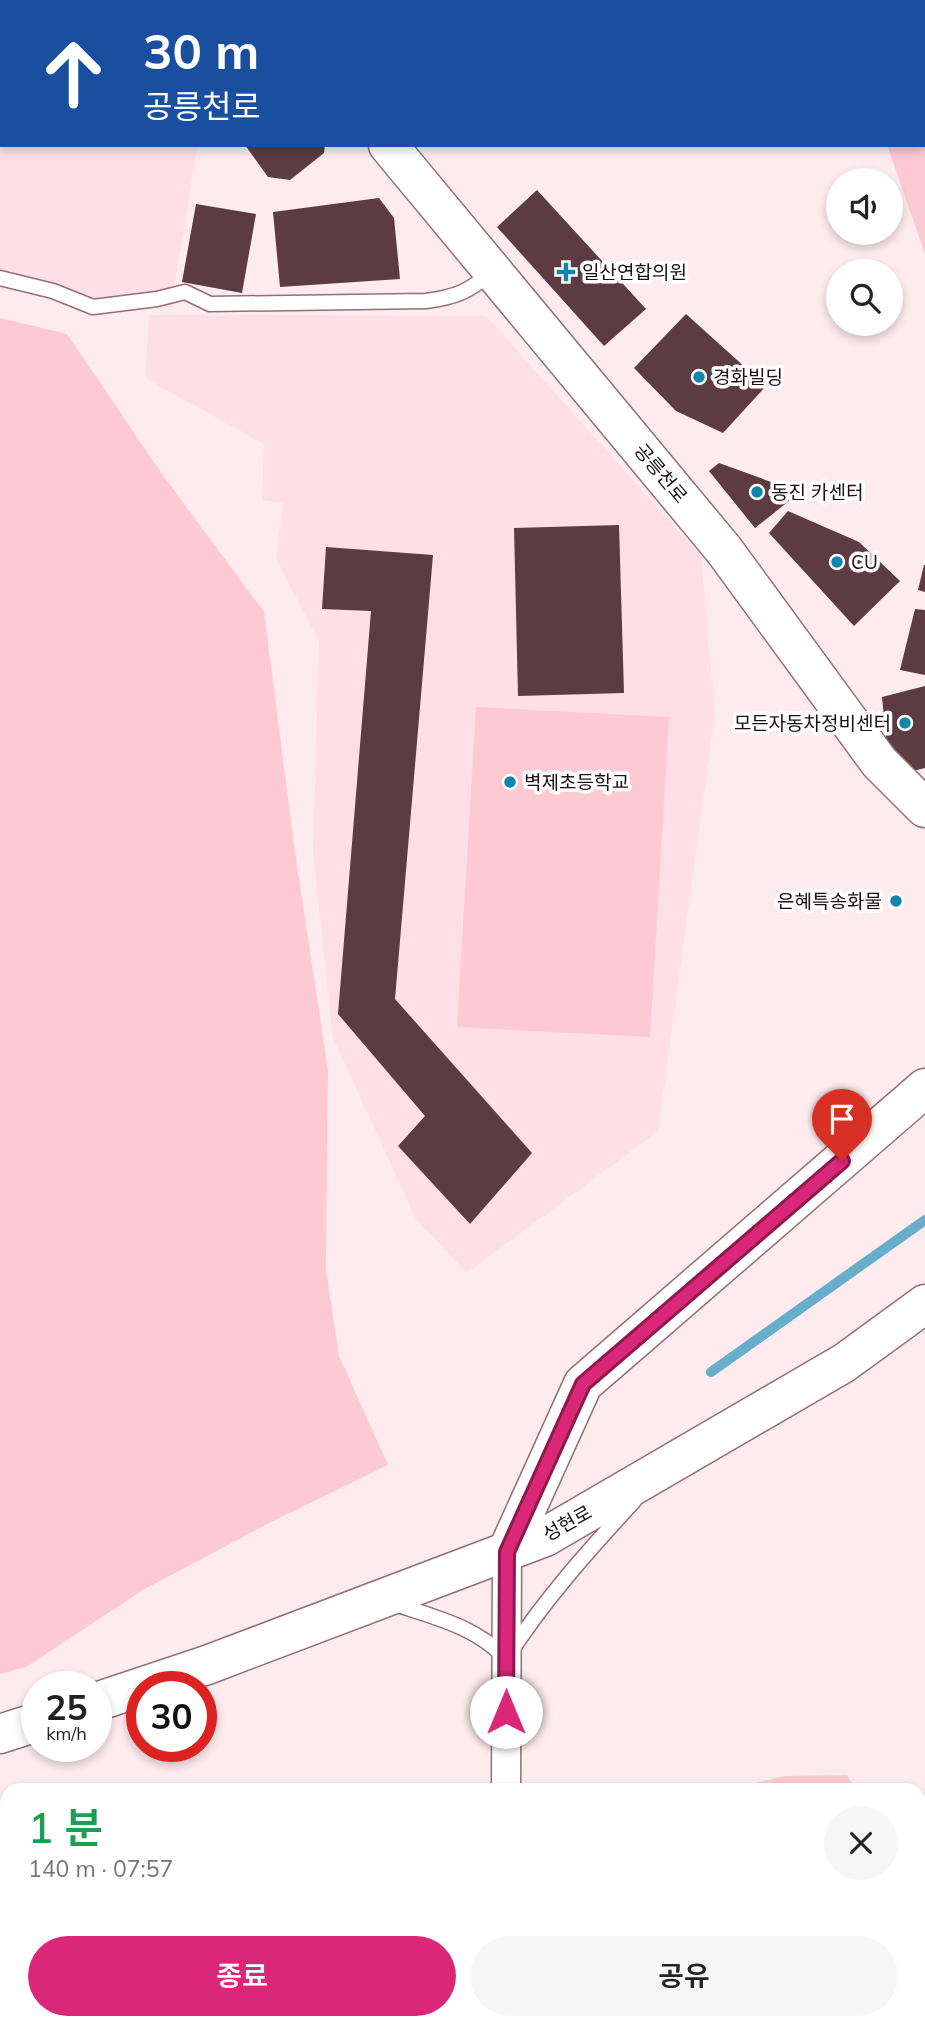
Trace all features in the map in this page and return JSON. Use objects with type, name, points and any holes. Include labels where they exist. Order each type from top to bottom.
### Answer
[{"type":"street","name":"공릉천로","points":[[390,147],[724,550],[879,762],[925,808]]},
{"type":"street","points":[[506,1783],[507,1552],[583,1384],[925,1088]]},
{"type":"street","name":"성현로","points":[[112,1697],[206,1665],[545,1537],[844,1363],[925,1304]]},
{"type":"street","points":[[0,1734],[21,1727]]},
{"type":"lane","points":[[0,278],[53,291],[93,307],[157,299],[185,292],[209,304],[259,305],[451,298],[472,289],[493,271]]},
{"type":"lane","points":[[380,1600],[467,1629],[492,1644],[506,1659],[527,1625],[561,1582],[664,1468]]},
{"type":"shaded area","points":[[0,147],[197,148],[171,307],[131,309],[0,289]]},
{"type":"shaded area","points":[[888,147],[925,147],[925,254],[903,191],[903,168],[895,168]]},
{"type":"shaded area","name":"벽제초등학교","points":[[149,315],[486,316],[701,556],[715,712],[658,1131],[467,1273],[416,1219],[333,1038],[313,853],[319,642],[276,558],[283,503],[262,500],[264,444],[145,378]]},
{"type":"shaded area","points":[[0,318],[67,334],[162,474],[264,612],[295,852],[328,1070],[326,1269],[339,1356],[388,1465],[273,1521],[143,1590],[26,1667],[0,1674]]},
{"type":"shaded area","points":[[476,707],[669,717],[650,1037],[457,1027]]},
{"type":"shaded area","points":[[847,1775],[852,1783],[756,1783],[785,1776]]},
{"type":"building","points":[[246,147],[325,147],[324,153],[290,180],[268,177]]},
{"type":"building","points":[[537,190],[646,309],[604,346],[497,227]]},
{"type":"building","points":[[379,198],[394,218],[400,279],[280,287],[273,212]]},
{"type":"building","points":[[196,204],[256,214],[242,293],[182,282]]},
{"type":"building","name":"경화빌딩","points":[[686,314],[766,386],[723,433],[676,411],[634,368]]},
{"type":"building","name":"동진 카센터","points":[[719,463],[785,487],[794,497],[755,528],[709,471]]},
{"type":"building","name":"CU","points":[[788,511],[859,542],[900,581],[854,626],[769,533]]},
{"type":"building","points":[[619,525],[624,693],[518,696],[514,528]]},
{"type":"building","points":[[326,547],[433,555],[395,999],[532,1153],[470,1224],[398,1146],[425,1116],[338,1014],[371,611],[322,609]]},
{"type":"building","points":[[925,565],[925,592],[918,590]]},
{"type":"building","points":[[915,609],[925,610],[925,675],[900,670]]},
{"type":"building","name":"모든자동차정비센터","points":[[925,686],[925,768],[913,771],[887,748],[882,697]]},
{"type":"waterway","points":[[711,1372],[925,1220]]},
{"type":"place","name":"일산연합의원","points":[[566,272]]},
{"type":"place","name":"경화빌딩","points":[[699,377]]},
{"type":"place","name":"동진 카센터","points":[[757,492]]},
{"type":"place","name":"CU","points":[[837,562]]},
{"type":"place","name":"모든자동차정비센터","points":[[905,723]]},
{"type":"place","name":"벽제초등학교","points":[[510,782]]},
{"type":"place","name":"은혜특송화물","points":[[896,901]]},
{"type":"route","points":[[506,1712],[507,1552],[583,1384],[842,1161]]}]
